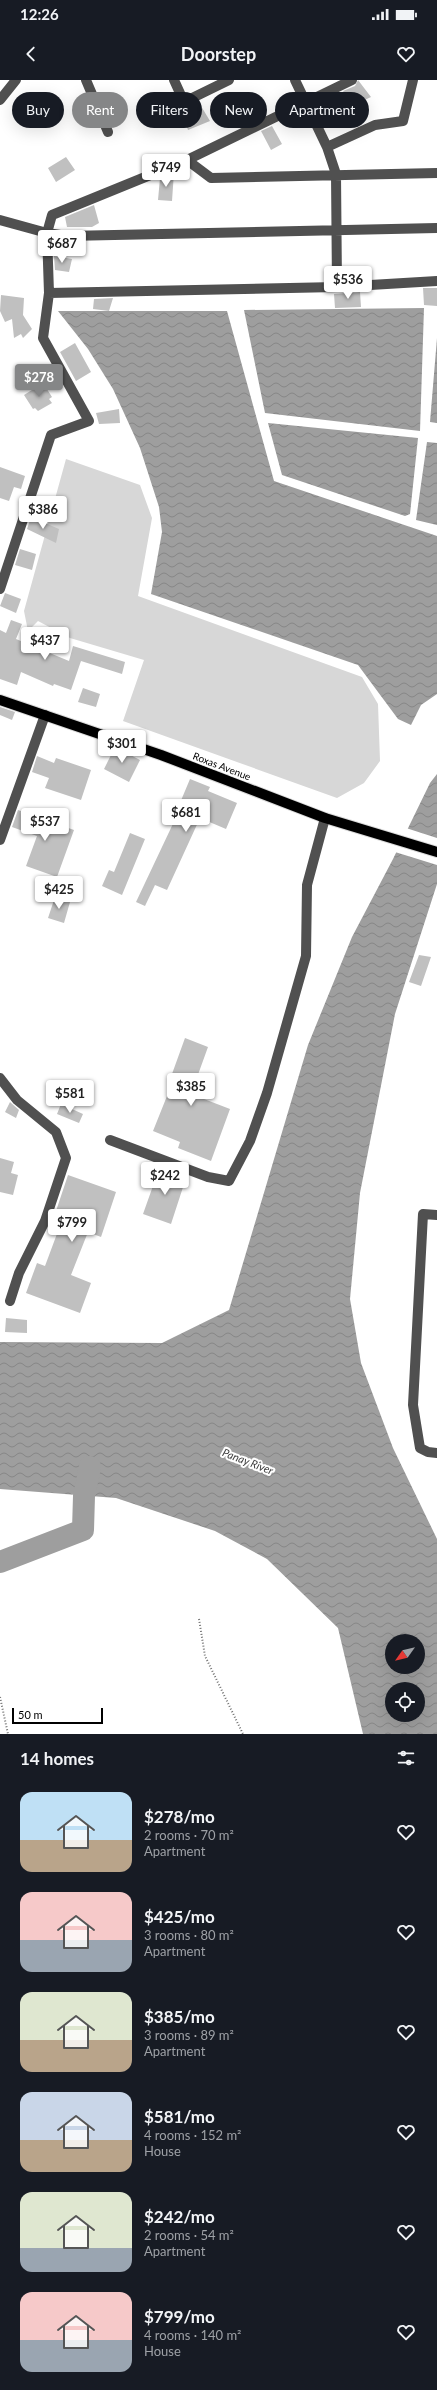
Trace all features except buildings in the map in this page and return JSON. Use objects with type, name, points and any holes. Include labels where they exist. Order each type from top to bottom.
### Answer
[{"type":"main road","name":"Roxas Avenue","points":[[0,700],[162,755],[325,818],[437,852]]},
{"type":"street","points":[[0,100],[16,80]]},
{"type":"street","points":[[86,80],[108,132]]},
{"type":"street","points":[[174,80],[184,102],[229,80]]},
{"type":"street","points":[[295,80],[302,92]]},
{"type":"street","points":[[327,92],[352,80]]},
{"type":"street","points":[[327,147],[376,125],[403,121],[413,80]]},
{"type":"street","points":[[0,589],[51,435],[89,421],[43,338],[49,293],[47,233],[52,215],[187,160],[275,117]]},
{"type":"street","points":[[319,128],[336,174],[337,287]]},
{"type":"street","points":[[187,160],[211,178],[336,174],[437,173]]},
{"type":"street","points":[[0,220],[47,233],[73,236],[437,228]]},
{"type":"street","points":[[49,293],[337,287],[437,282]]},
{"type":"street","points":[[0,840],[45,715]]},
{"type":"street","points":[[110,1140],[208,1177],[229,1181],[250,1141],[267,1093],[306,956],[307,885],[325,818]]},
{"type":"street","points":[[0,1078],[17,1100],[56,1132],[66,1158],[45,1220],[19,1273],[10,1301]]},
{"type":"street","points":[[437,1215],[423,1214],[413,1405],[420,1448],[424,1451],[437,1453]]},
{"type":"path","points":[[199,1619],[205,1656],[243,1734]]},
{"type":"path","points":[[0,1697],[8,1734]]},
{"type":"shaded area","points":[[66,459],[140,485],[152,518],[138,596],[362,677],[378,704],[380,761],[364,783],[337,798],[123,721],[144,660],[70,638],[38,621],[28,631],[24,611]]},
{"type":"water","points":[[424,308],[420,431],[265,413],[244,310]]},
{"type":"water","points":[[58,311],[227,311],[274,481],[437,536],[437,694],[421,705],[411,725],[398,719],[358,665],[151,594],[162,532],[159,507],[140,448],[113,389],[88,349]]},
{"type":"water","points":[[437,338],[437,423],[430,422]]},
{"type":"water","points":[[268,423],[418,438],[410,514],[405,516],[282,475]]},
{"type":"water","points":[[427,442],[437,443],[437,525],[416,520]]},
{"type":"water","name":"Panay River","points":[[437,774],[437,884],[395,1014],[360,1193],[350,1299],[361,1363],[393,1448],[437,1539],[437,1734],[363,1734],[338,1628],[267,1559],[215,1531],[116,1498],[0,1489],[0,1342],[162,1343],[229,1310],[308,1045],[352,937],[393,859],[430,783]]},
{"type":"pier","points":[[406,828],[437,838],[437,865],[395,852]]},
{"type":"waterway","points":[[0,1562],[83,1530],[84,1496],[90,1467]]}]
